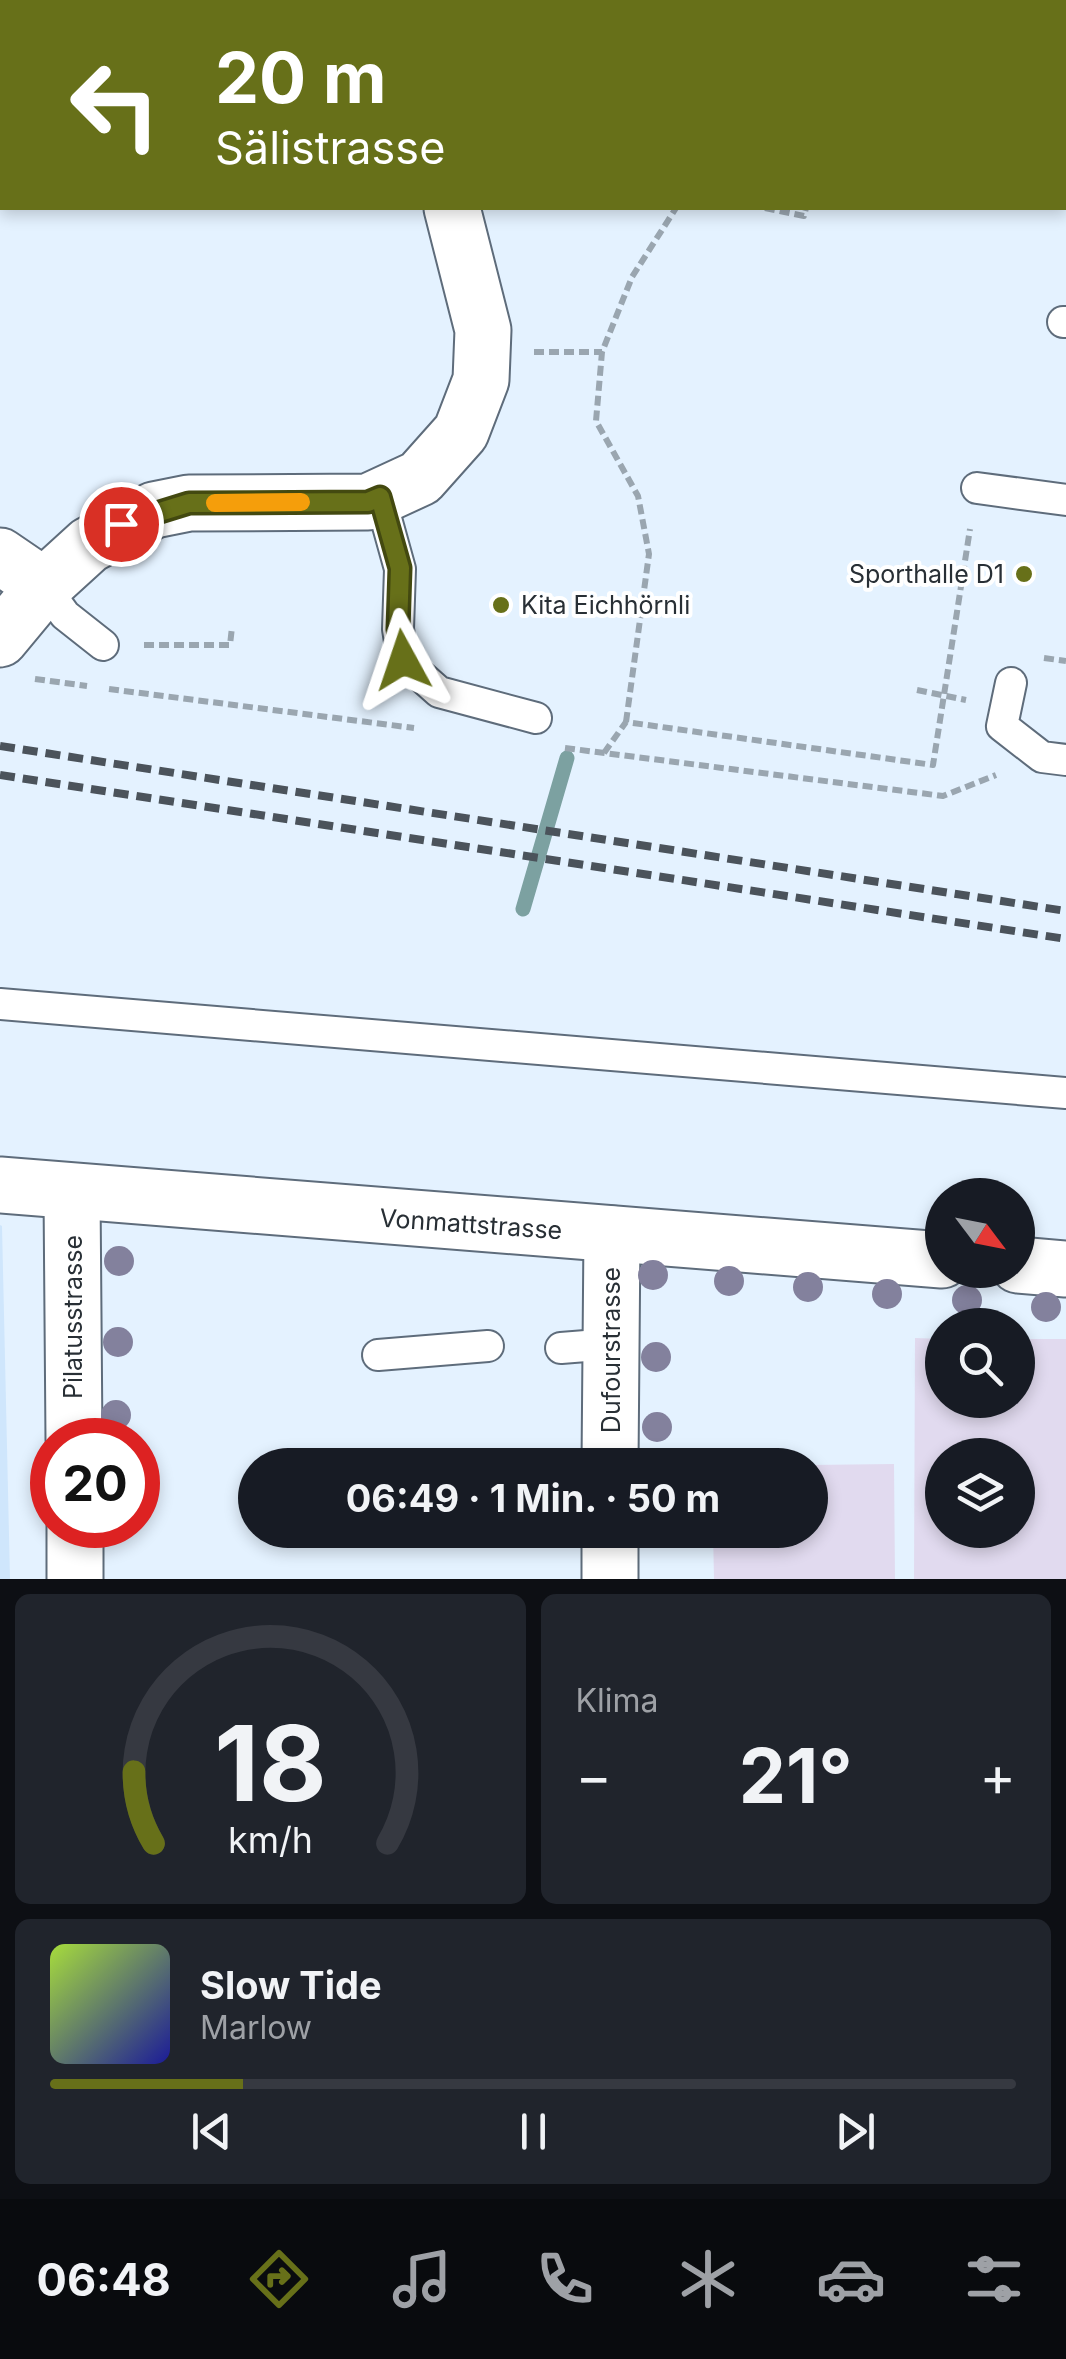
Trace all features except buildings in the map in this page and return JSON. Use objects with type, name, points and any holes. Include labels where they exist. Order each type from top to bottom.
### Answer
[{"type":"street","points":[[14,601],[89,544],[154,510],[189,503],[368,502],[420,478],[461,432],[481,380],[483,330],[453,210]]},
{"type":"street","name":"Vonmattstrasse","points":[[0,1185],[925,1259]]},
{"type":"street","name":"Pilatusstrasse","points":[[72,1193],[74,1418]]},
{"type":"street","name":"Dufourstrasse","points":[[607,1448],[586,1346],[612,1234]]},
{"type":"street","points":[[1035,1267],[1066,1269]]},
{"type":"street","points":[[74,1548],[75,1579]]},
{"type":"street","points":[[610,1548],[610,1579]]},
{"type":"lane","points":[[977,488],[1066,500]]},
{"type":"lane","points":[[380,497],[400,568],[398,629],[403,660],[439,692],[536,718]]},
{"type":"lane","points":[[14,601],[66,615],[103,646]]},
{"type":"lane","points":[[1011,682],[1002,726],[1042,757],[1066,760]]},
{"type":"lane","points":[[0,1004],[1066,1093]]},
{"type":"lane","points":[[378,1355],[488,1346]]},
{"type":"path","points":[[604,753],[626,722],[649,554],[638,496],[596,421],[602,352],[632,277],[675,210]]},
{"type":"path","points":[[774,210],[804,216],[806,210]]},
{"type":"path","points":[[522,352],[602,352]]},
{"type":"path","points":[[626,722],[933,765],[977,488]]},
{"type":"path","points":[[103,646],[230,645],[232,628]]},
{"type":"path","points":[[917,690],[944,695]]},
{"type":"shaded area","points":[[2,1226],[10,1579],[0,1579]]},
{"type":"shaded area","points":[[915,1338],[925,1338],[925,1418],[1035,1418],[1035,1339],[1066,1339],[1066,1579],[914,1579]]},
{"type":"shaded area","points":[[894,1464],[895,1579],[714,1579],[713,1548],[828,1548],[828,1465]]},
{"type":"waterway","points":[[523,909],[567,758]]},
{"type":"railway","points":[[0,746],[1066,911]]},
{"type":"railway","points":[[0,775],[1066,939]]},
{"type":"slow traffic","points":[[215,503],[301,502]]},
{"type":"place","name":"Sporthalle D1","points":[[1024,574]]},
{"type":"place","name":"Kita Eichhörnli","points":[[501,605]]},
{"type":"route","points":[[121,524],[154,510],[189,503],[368,502],[380,497],[400,568],[398,629],[403,660]]}]
